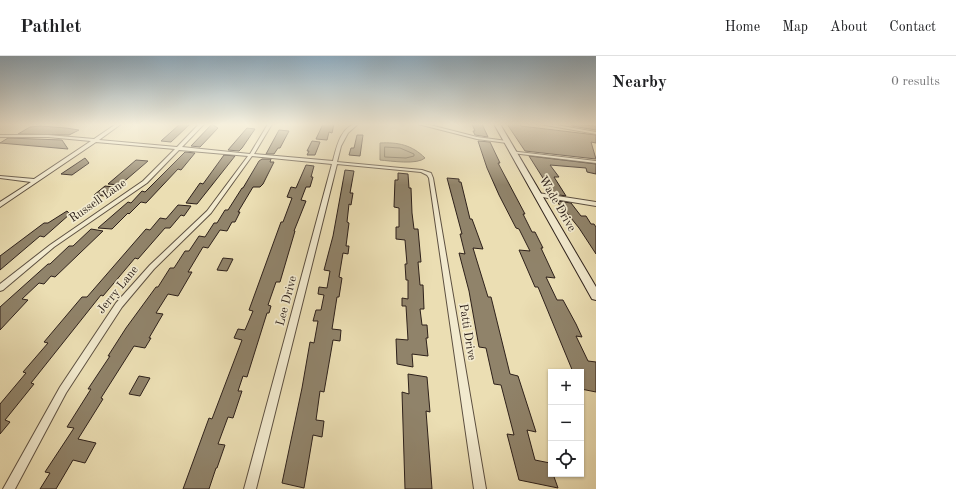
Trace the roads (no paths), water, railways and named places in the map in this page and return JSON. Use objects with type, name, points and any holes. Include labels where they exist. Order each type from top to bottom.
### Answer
[{"type":"street","points":[[0,205],[90,144]]},
{"type":"street","points":[[133,144],[335,163]]},
{"type":"street","name":"Russell Lane","points":[[0,288],[52,246],[145,182],[183,144]]},
{"type":"street","name":"Jerry Lane","points":[[9,489],[63,390],[119,305],[152,267],[209,212],[252,155],[258,144]]},
{"type":"street","name":"Lee Drive","points":[[250,489],[341,144]]},
{"type":"street","name":"Wade Drive","points":[[508,144],[596,296]]},
{"type":"street","points":[[512,152],[596,162]]},
{"type":"street","name":"Patti Drive","points":[[335,163],[422,171],[429,174],[431,178],[480,489]]},
{"type":"street","points":[[0,177],[36,182]]},
{"type":"street","points":[[538,195],[596,204]]},
{"type":"water","points":[[380,144],[404,145],[415,150],[425,158],[410,162],[380,160]]}]
